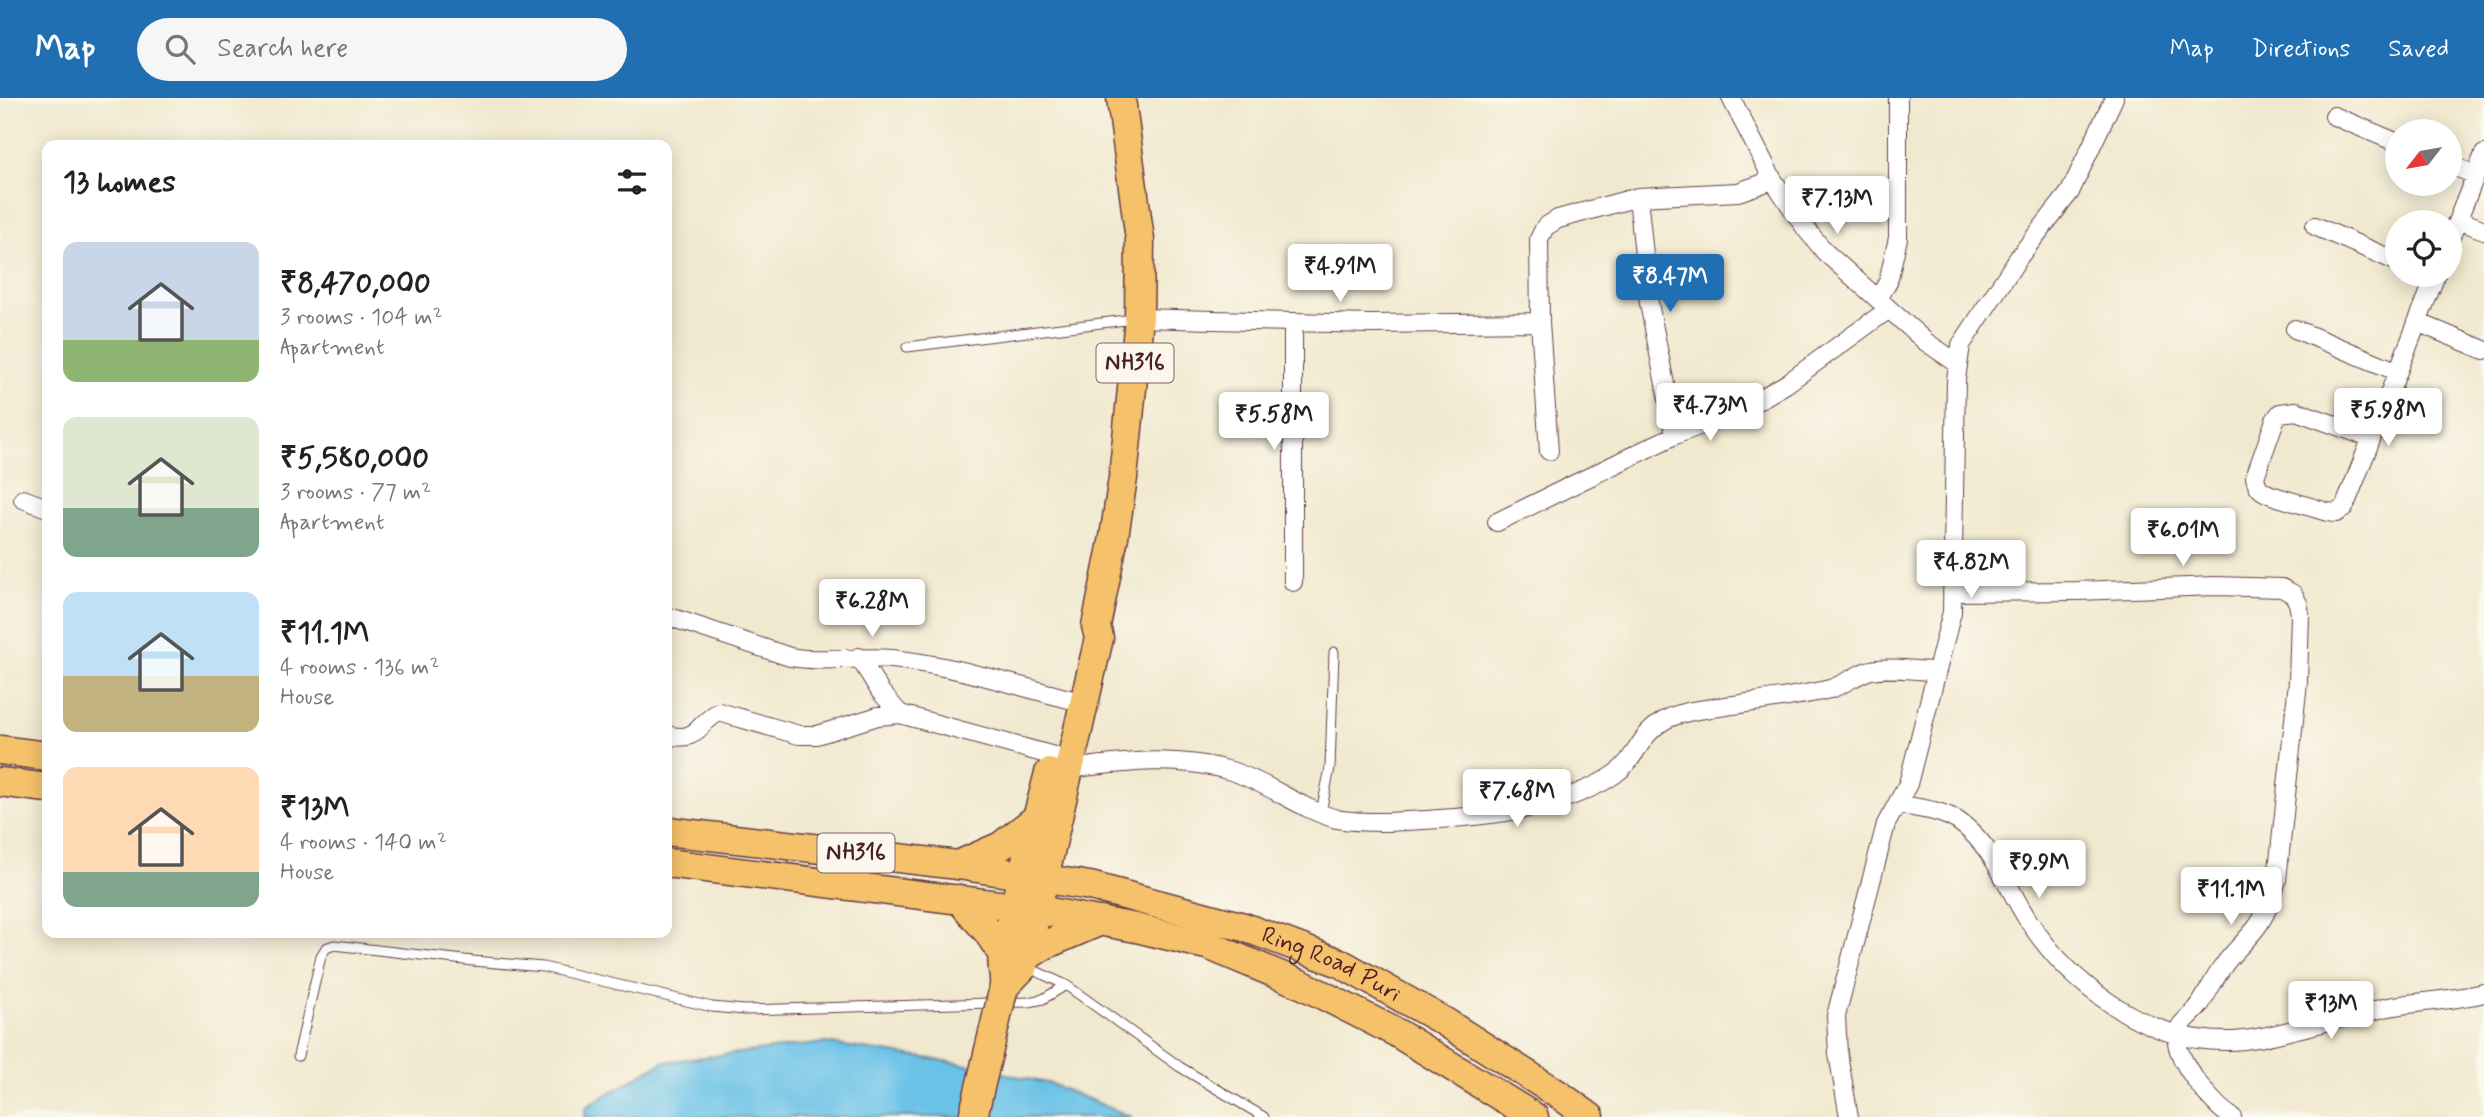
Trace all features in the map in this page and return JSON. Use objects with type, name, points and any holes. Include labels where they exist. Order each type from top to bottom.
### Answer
[{"type":"highway","name":"NH316","points":[[973,1117],[1004,989],[1018,959],[1033,876],[1061,762],[1099,638],[1096,626],[1123,478],[1139,318],[1140,240],[1121,98]]},
{"type":"highway","name":"NH316","points":[[1061,762],[1069,699],[1086,635],[1096,626]]},
{"type":"highway","points":[[0,750],[42,755]]},
{"type":"highway","points":[[0,782],[42,787]]},
{"type":"highway","points":[[958,865],[1001,846],[1047,820],[1069,858],[1090,886]]},
{"type":"highway","name":"NH316","points":[[672,832],[1033,876]]},
{"type":"highway","name":"NH316","points":[[672,864],[1027,908]]},
{"type":"highway","name":"Ring Road Puri","points":[[1033,876],[1090,886],[1244,927],[1340,963],[1445,1022],[1590,1117]]},
{"type":"highway","points":[[959,899],[987,931],[1018,959],[1101,921]]},
{"type":"highway","name":"Ring Road Puri","points":[[1027,908],[1101,921],[1210,946],[1303,985],[1397,1033],[1534,1117]]},
{"type":"street","points":[[1731,98],[1773,180],[1825,252],[1926,341],[1957,363]]},
{"type":"street","points":[[1497,522],[1675,435],[1731,414],[1760,399],[1786,384],[1883,304],[1898,238],[1898,98]]},
{"type":"street","points":[[1849,1117],[1838,1054],[1836,1016],[1886,824],[1908,784],[1952,612],[1957,363],[1961,345],[2019,257],[2070,192],[2116,100]]},
{"type":"street","points":[[2334,116],[2385,138]]},
{"type":"street","points":[[2462,210],[2484,154]]},
{"type":"street","points":[[2462,170],[2476,175]]},
{"type":"street","points":[[1549,451],[1540,322],[1539,239],[1545,226],[1558,219],[1638,197],[1738,192],[1773,180]]},
{"type":"street","points":[[1638,197],[1649,303],[1675,435]]},
{"type":"street","points":[[2462,222],[2484,230]]},
{"type":"street","points":[[2315,226],[2385,256]]},
{"type":"street","points":[[2371,438],[2296,411],[2280,413],[2275,420],[2255,477],[2256,485],[2271,495],[2327,512],[2336,513],[2344,508],[2417,322],[2428,287]]},
{"type":"street","points":[[1139,318],[1293,322],[1540,322]]},
{"type":"street","points":[[1293,322],[1293,582]]},
{"type":"street","points":[[2417,322],[2484,349]]},
{"type":"street","points":[[2295,329],[2396,371]]},
{"type":"street","points":[[23,499],[42,506]]},
{"type":"street","points":[[1952,592],[2229,587],[2283,589],[2293,594],[2298,603],[2298,682],[2277,880],[2257,927],[2224,965],[2197,1009],[2184,1021],[2176,1035],[2178,1049],[2196,1079],[2220,1111],[2232,1117]]},
{"type":"street","points":[[672,618],[790,657],[811,661],[859,657],[931,664],[1069,699]]},
{"type":"street","points":[[859,657],[880,691],[900,714]]},
{"type":"street","points":[[672,735],[688,737],[696,734],[709,717],[719,712],[799,735],[817,735],[878,716],[900,714],[1061,762],[1162,759],[1192,762],[1234,772],[1335,818],[1356,822],[1384,822],[1520,809],[1556,801],[1594,787],[1618,772],[1644,736],[1654,726],[1671,717],[1830,689],[1877,669],[1936,671]]},
{"type":"street","points":[[1897,804],[1931,810],[1957,820],[1979,839],[2042,941],[2067,969],[2107,1000],[2140,1020],[2176,1035],[2230,1041],[2263,1037],[2390,1007],[2484,993]]},
{"type":"lane","points":[[907,347],[1139,318]]},
{"type":"lane","points":[[1321,812],[1330,768],[1334,652]]},
{"type":"lane","points":[[298,1056],[321,956],[326,948],[334,945],[544,967],[712,1007],[744,1010],[1029,1002],[1043,999],[1066,985]]},
{"type":"lane","points":[[1018,959],[1066,985],[1180,1067],[1264,1117]]},
{"type":"water","points":[[824,1043],[958,1063],[1051,1084],[1132,1117],[584,1117],[586,1107],[663,1062]]}]
